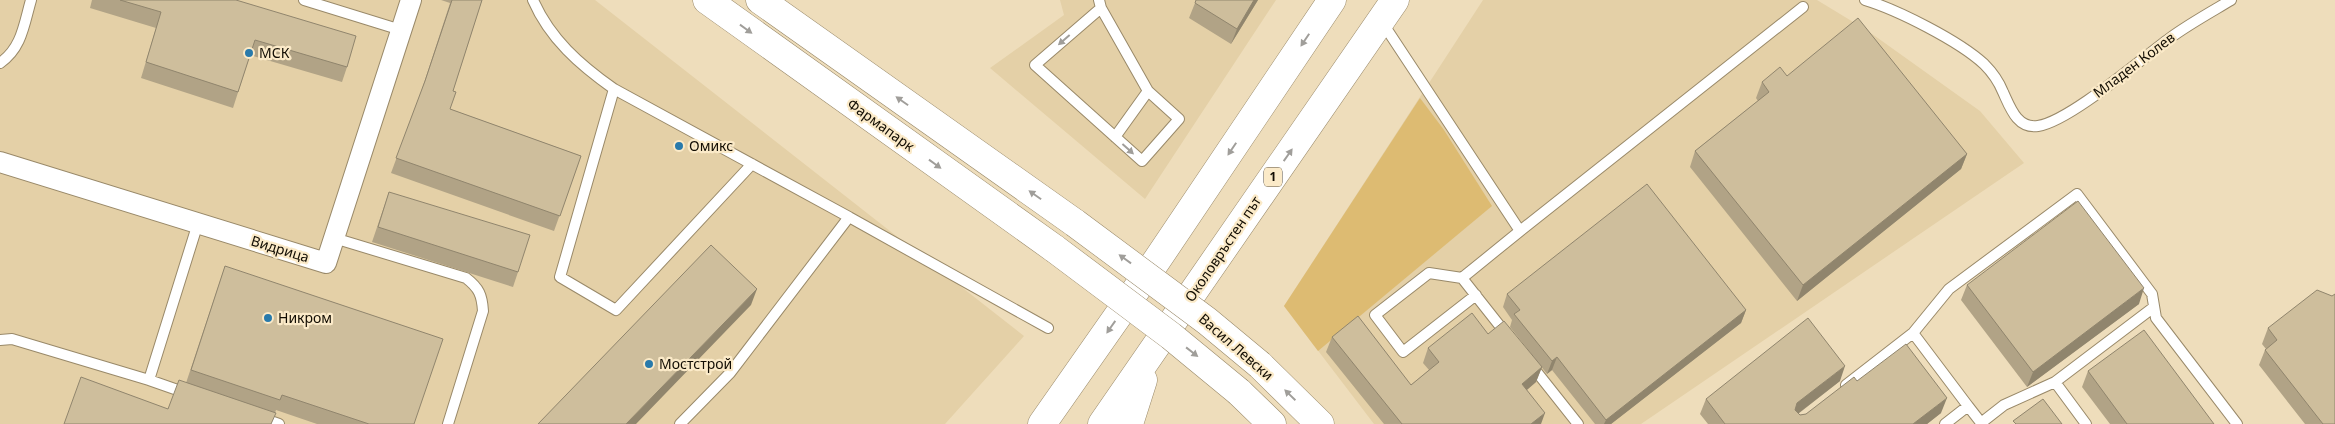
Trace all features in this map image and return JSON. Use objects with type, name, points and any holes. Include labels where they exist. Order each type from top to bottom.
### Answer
[{"type":"main road","name":"Фармапарк","points":[[707,0],[1055,249],[1171,336],[1239,392],[1272,424]]},
{"type":"main road","name":"Васил Левски","points":[[760,0],[1075,223],[1207,321],[1260,365],[1320,424]]},
{"type":"main road","points":[[1042,424],[1157,260],[1332,0]]},
{"type":"main road","name":"Околовръстен път","points":[[1102,424],[1388,10]]},
{"type":"main road","points":[[1129,424],[1152,354]]},
{"type":"street","name":"Видрица","points":[[0,162],[326,263],[411,0]]},
{"type":"lane","points":[[0,63],[11,56],[19,42],[31,0]]},
{"type":"lane","points":[[304,0],[401,30]]},
{"type":"lane","points":[[533,0],[538,13],[559,44],[584,68],[614,89],[1048,328]]},
{"type":"lane","name":"Младен Колев","points":[[1864,0],[1959,46],[1984,64],[1997,80],[2010,111],[2020,121],[2036,127],[2053,122],[2081,104],[2172,36],[2231,0]]},
{"type":"lane","points":[[1100,4],[1148,91],[1179,119],[1142,161],[1035,65],[1100,4]]},
{"type":"lane","points":[[1462,278],[1803,7]]},
{"type":"lane","points":[[1388,10],[1520,231]]},
{"type":"lane","points":[[614,89],[560,277],[616,310],[752,164]]},
{"type":"lane","points":[[1115,137],[1148,91]]},
{"type":"lane","points":[[1835,394],[1913,333],[1949,288],[2077,194],[2152,294],[2156,318],[2237,424]]},
{"type":"lane","points":[[680,424],[730,373],[849,217]]},
{"type":"lane","points":[[149,380],[198,223]]},
{"type":"lane","points":[[334,238],[460,276],[476,286],[482,296],[483,311],[448,424]]},
{"type":"lane","points":[[1476,295],[1403,352],[1375,315],[1429,273],[1462,278],[1476,295],[1512,341]]},
{"type":"lane","points":[[1913,333],[1981,423],[2004,404],[2055,382],[2154,307]]},
{"type":"lane","points":[[0,340],[12,339],[149,380],[195,396]]},
{"type":"lane","points":[[1524,356],[1578,424]]},
{"type":"lane","points":[[2055,382],[2086,424]]},
{"type":"lane","points":[[1945,424],[1968,406]]},
{"type":"lane","points":[[251,415],[279,424]]},
{"type":"shaded area","points":[[0,0],[595,0],[1024,336],[945,424],[0,424]]},
{"type":"shaded area","points":[[1060,0],[1276,0],[1145,199],[990,68],[1064,15]]},
{"type":"shaded area","points":[[1483,0],[1817,0],[1868,31],[1980,111],[2024,163],[1641,424],[1374,424],[1284,306]]},
{"type":"shaded area","points":[[1420,98],[1444,130],[1492,206],[1318,351],[1284,306]]},
{"type":"building","name":"МСК","points":[[120,0],[236,0],[356,36],[347,67],[255,40],[238,92],[146,62],[161,12]]},
{"type":"building","points":[[452,0],[482,0],[453,91],[456,92],[450,109],[581,156],[560,216],[396,158],[425,81]]},
{"type":"building","points":[[1196,0],[1254,0],[1237,29],[1195,3]]},
{"type":"building","points":[[1858,18],[1967,154],[1803,285],[1695,151],[1769,92],[1762,82],[1780,67],[1787,76]]},
{"type":"building","points":[[1647,184],[1746,310],[1606,420],[1557,357],[1552,361],[1514,314],[1520,310],[1507,294]]},
{"type":"building","points":[[389,192],[530,235],[518,272],[378,227]]},
{"type":"building","points":[[2078,201],[2144,288],[2033,372],[1967,285]]},
{"type":"building","name":"Мостстрой","points":[[711,245],[757,289],[626,424],[538,424]]},
{"type":"building","name":"Никром","points":[[225,266],[443,339],[414,424],[369,424],[282,395],[280,400],[191,370]]},
{"type":"building","points":[[2317,290],[2332,296],[2335,294],[2335,424],[2323,424],[2265,350],[2277,340],[2268,328]]},
{"type":"building","points":[[1472,313],[1488,334],[1504,321],[1542,367],[1522,384],[1545,413],[1531,424],[1402,424],[1332,337],[1358,316],[1411,385],[1439,362],[1428,348]]},
{"type":"building","points":[[1808,318],[1845,366],[1797,403],[1795,410],[1800,415],[1806,414],[1854,377],[1857,381],[1906,344],[1947,398],[1913,424],[1725,424],[1706,399]]},
{"type":"building","points":[[2144,330],[2214,424],[2127,424],[2088,371]]},
{"type":"building","points":[[81,377],[168,409],[179,380],[276,413],[271,424],[64,424]]},
{"type":"building","points":[[2043,399],[2062,424],[2016,424],[2013,421]]},
{"type":"place","name":"МСК","points":[[249,53]]},
{"type":"place","name":"Омикс","points":[[679,146]]},
{"type":"place","name":"Никром","points":[[268,318]]},
{"type":"place","name":"Мостстрой","points":[[649,364]]}]
